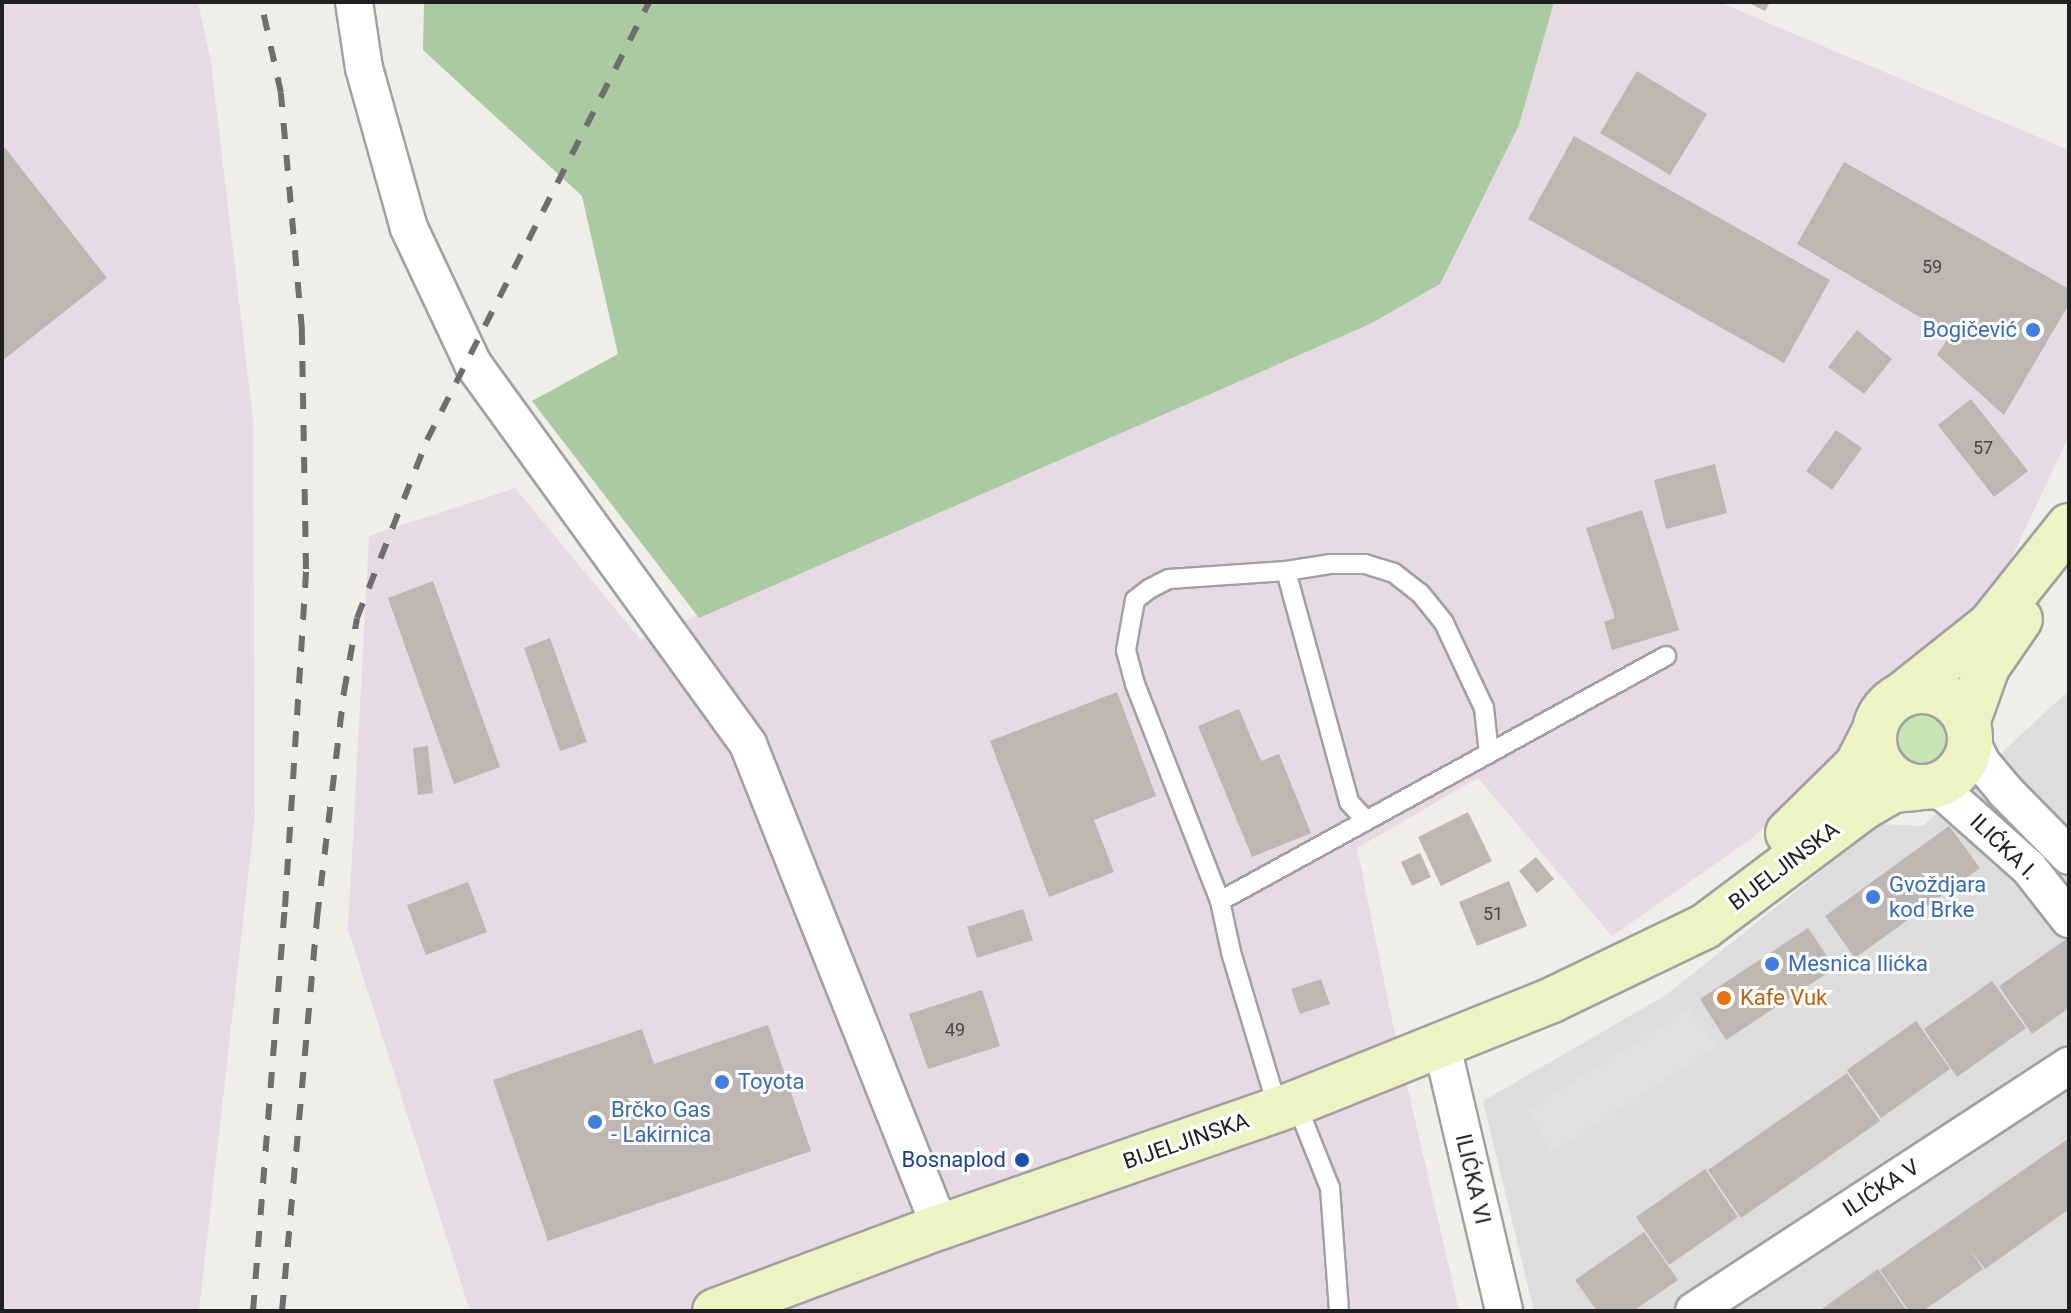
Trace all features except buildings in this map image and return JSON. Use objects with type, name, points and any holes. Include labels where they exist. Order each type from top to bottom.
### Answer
[{"type":"main road","points":[[2069,526],[1990,625],[1889,704],[1874,732],[1875,750],[1887,773],[1901,783],[1924,787],[1956,774],[1966,758],[1968,731],[1987,667],[2069,543]]},
{"type":"main road","points":[[1902,695],[1924,691],[1945,697],[1955,704],[1968,731]]},
{"type":"main road","name":"BIJELJINSKA","points":[[1651,952],[1751,868],[1826,796],[1857,765],[1874,732]]},
{"type":"main road","name":"BIJELJINSKA","points":[[715,1311],[940,1227],[1287,1106],[1552,1000],[1704,927],[1864,807],[1893,790],[1924,787]]},
{"type":"street","points":[[354,2],[364,68],[409,228],[473,364],[748,744],[940,1227]]},
{"type":"street","name":"ILIĆKA I.","points":[[1968,731],[1981,762],[2069,856]]},
{"type":"street","name":"ILIĆKA I.","points":[[1924,787],[1947,795],[2029,868],[2069,919]]},
{"type":"street","name":"ILIĆKA VI","points":[[1442,1046],[1504,1311]]},
{"type":"street","name":"ILIĆKA V","points":[[1694,1311],[2069,1066]]},
{"type":"lane","points":[[1339,1311],[1330,1188],[1287,1106],[1231,952],[1220,901],[1135,684],[1126,650],[1135,600],[1169,579],[1286,571],[1331,564],[1365,564],[1394,573],[1420,593],[1444,623],[1471,674],[1484,708],[1489,754]]},
{"type":"lane","points":[[1286,571],[1349,802],[1365,819]]},
{"type":"lane","points":[[1220,901],[1666,656]]},
{"type":"shaded area","points":[[2,2],[198,2],[211,62],[253,419],[255,816],[199,1311],[2,1311]]},
{"type":"shaded area","points":[[1554,2],[1719,2],[2069,150],[2069,436],[2004,574],[1950,636],[1894,671],[1852,718],[1827,770],[1751,839],[1612,936],[1478,778],[1357,848],[1392,1020],[1459,1311],[470,1311],[348,929],[369,536],[515,488],[641,640],[1370,324],[1519,125]]},
{"type":"shaded area","points":[[2069,690],[2069,1311],[1534,1311],[1483,1101],[1666,995],[1880,824],[1923,826]]},
{"type":"shaded area","points":[[1690,1009],[1717,1046],[1551,1153],[1527,1111]]},
{"type":"green space","points":[[424,2],[1554,2],[1519,125],[1440,284],[1370,324],[699,618],[532,401],[618,354],[582,196],[423,50]]},
{"type":"green space","points":[[1920,714],[1938,722],[1946,740],[1938,758],[1920,766],[1902,758],[1894,740],[1902,722]]},
{"type":"railway","points":[[253,1311],[285,907],[306,569],[302,330],[281,93],[261,2]]},
{"type":"railway","points":[[282,1311],[317,918],[344,692],[357,618],[427,440],[649,2]]},
{"type":"place","name":"Bogičević","points":[[2033,330]]},
{"type":"place","name":"Gvoždjara kod Brke","points":[[1873,897]]},
{"type":"place","name":"Mesnica Ilićka","points":[[1772,964]]},
{"type":"place","name":"Kafe Vuk","points":[[1724,998]]},
{"type":"place","name":"Toyota","points":[[722,1082]]},
{"type":"place","name":"Brčko Gas - Lakirnica","points":[[595,1122]]},
{"type":"place","name":"Bosnaplod","points":[[1022,1160]]}]
